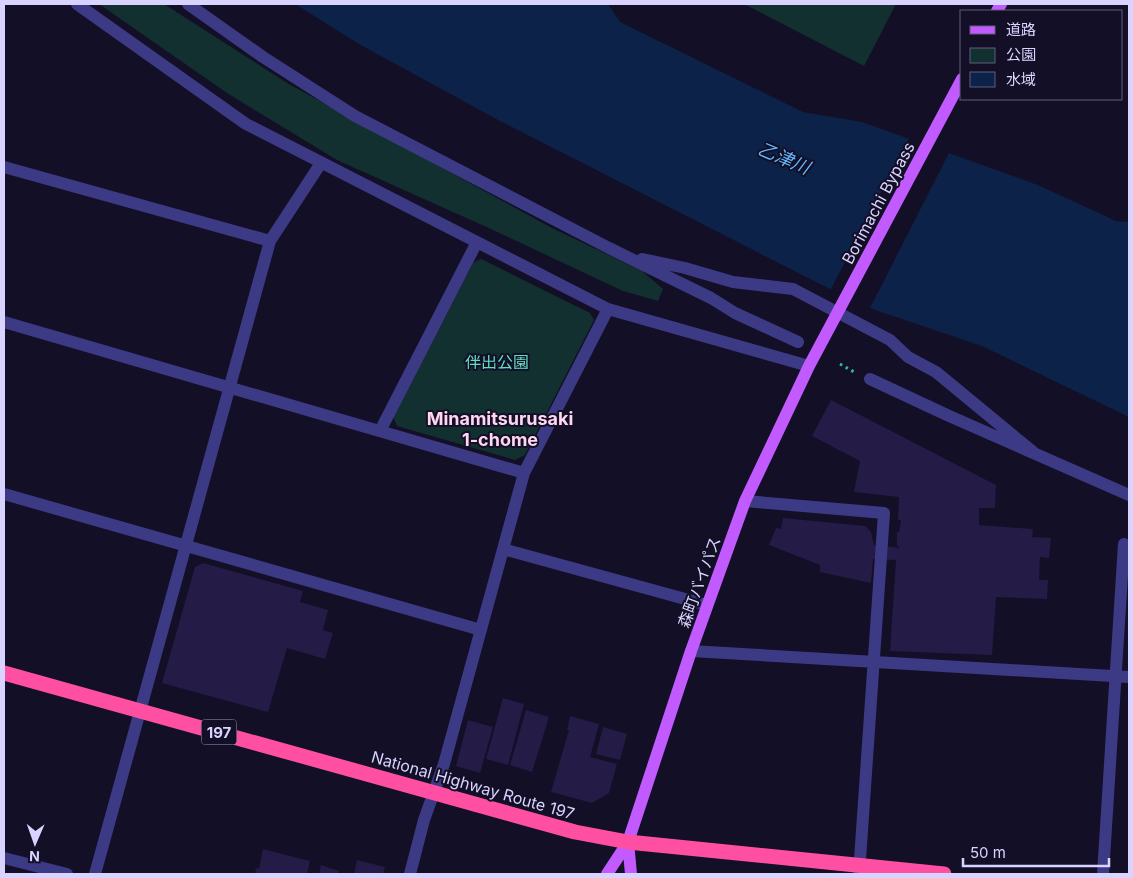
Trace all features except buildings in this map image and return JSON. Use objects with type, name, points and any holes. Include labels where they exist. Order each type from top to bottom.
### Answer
[{"type":"highway","name":"National Highway Route 197","points":[[4,673],[575,832],[628,842],[859,870],[944,874]]},
{"type":"main road","name":"Borimachi Bypass","points":[[822,342],[960,82]]},
{"type":"main road","name":"森町バイパス","points":[[628,842],[707,604],[745,501],[822,342]]},
{"type":"main road","points":[[607,874],[628,842]]},
{"type":"main road","points":[[628,842],[631,874]]},
{"type":"street","points":[[77,4],[246,124],[608,309],[809,366]]},
{"type":"street","points":[[188,4],[263,57],[355,116],[624,256],[711,298],[735,313],[798,342]]},
{"type":"street","points":[[95,874],[270,241],[321,162]]},
{"type":"street","points":[[4,167],[270,241]]},
{"type":"street","points":[[380,431],[477,242]]},
{"type":"street","points":[[624,256],[685,268],[732,282],[793,289],[890,340],[908,357],[936,372],[1033,452]]},
{"type":"street","points":[[410,874],[424,820],[444,764],[524,474],[608,309]]},
{"type":"street","points":[[4,322],[524,474]]},
{"type":"street","points":[[870,379],[1129,495]]},
{"type":"street","points":[[4,494],[481,630]]},
{"type":"street","points":[[745,501],[884,513],[859,870]]},
{"type":"street","points":[[1103,874],[1124,544]]},
{"type":"street","points":[[503,549],[707,604]]},
{"type":"street","points":[[691,651],[1129,677]]},
{"type":"street","points":[[4,858],[67,874]]},
{"type":"green space","points":[[99,4],[164,4],[287,83],[552,228],[642,271],[663,289],[658,301],[623,291],[337,160],[227,93]]},
{"type":"green space","points":[[744,4],[896,4],[864,66]]},
{"type":"green space","name":"伴出公園","points":[[481,259],[590,313],[594,320],[525,455],[515,460],[397,426],[393,417],[474,262]]},
{"type":"water","name":"乙津川","points":[[295,4],[608,4],[620,22],[803,112],[862,122],[1038,185],[1116,221],[1129,222],[1129,417],[982,346],[875,310],[824,286],[500,121],[359,44]]},
{"type":"pier","points":[[910,137],[950,151],[869,310],[830,291]]},
{"type":"district","name":"Minamitsurusaki 1-chome","points":[[500,428]]}]
